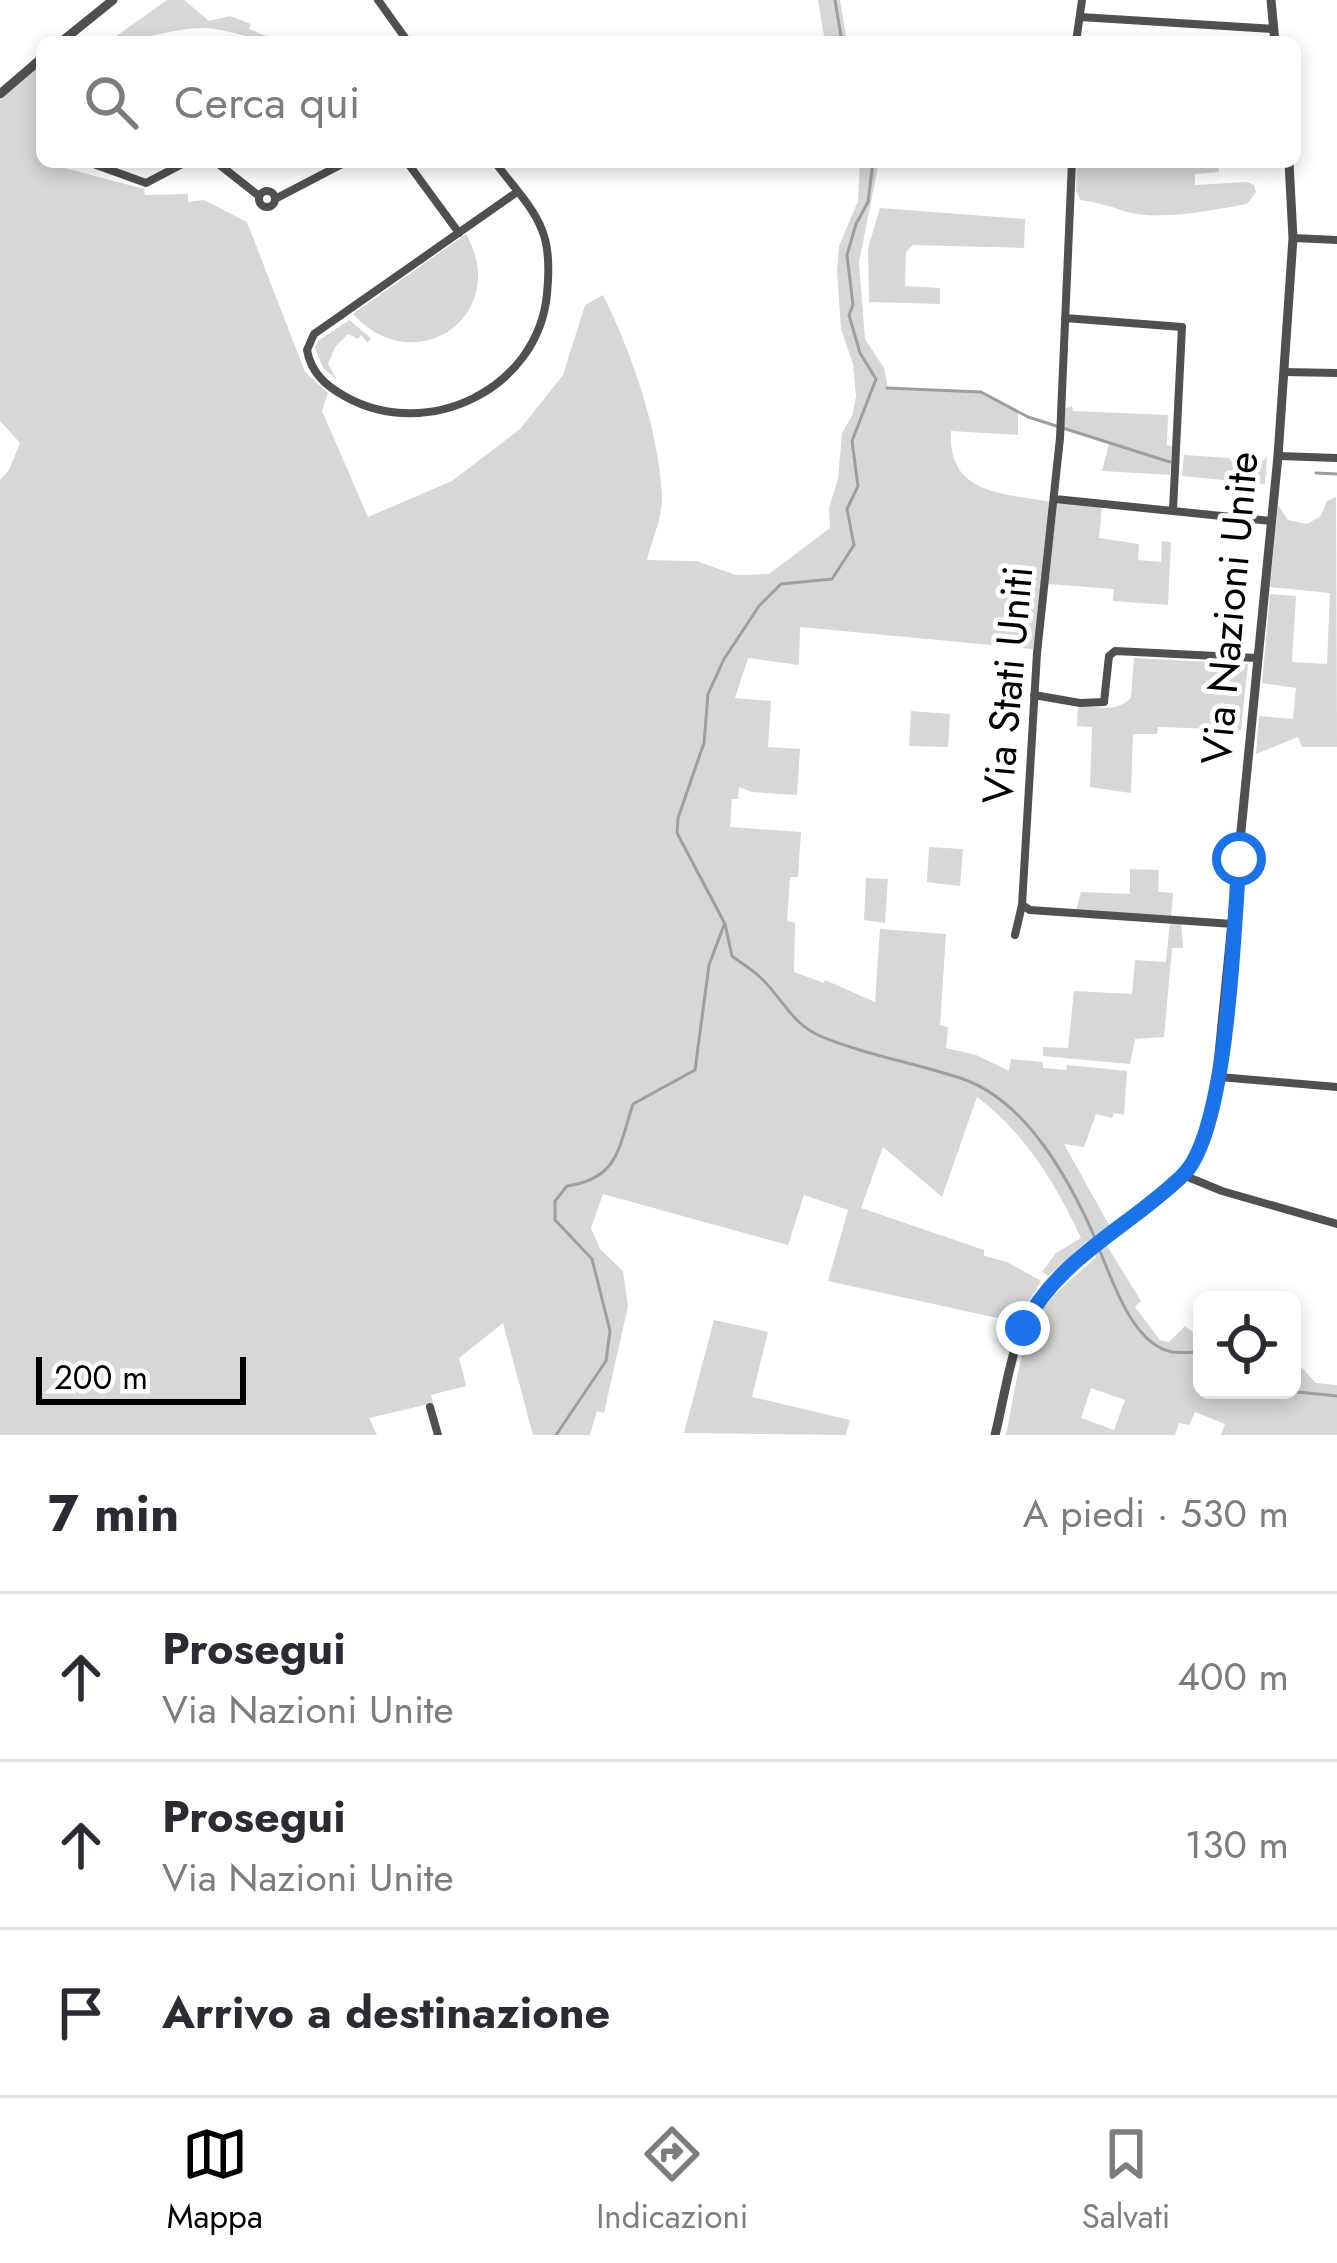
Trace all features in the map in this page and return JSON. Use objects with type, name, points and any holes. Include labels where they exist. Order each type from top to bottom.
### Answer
[{"type":"street","points":[[69,36],[113,0]]},
{"type":"street","points":[[378,0],[404,36]]},
{"type":"street","points":[[1077,36],[1082,0]]},
{"type":"street","points":[[1271,0],[1275,36]]},
{"type":"street","points":[[1080,17],[1274,29]]},
{"type":"street","points":[[0,94],[36,63]]},
{"type":"street","points":[[105,168],[146,183],[175,168]]},
{"type":"street","points":[[224,168],[260,196],[267,191],[275,199],[334,168]]},
{"type":"street","points":[[411,168],[459,233]]},
{"type":"street","points":[[499,168],[517,192],[542,229],[548,282],[537,333],[522,359],[502,381],[457,406],[412,414],[365,407],[319,378],[307,350],[314,334],[517,192]]},
{"type":"street","points":[[1072,168],[1065,318],[1182,327],[1173,510]]},
{"type":"street","name":"Via Nazioni Unite","points":[[995,1435],[1030,1313],[1052,1284],[1089,1250],[1183,1175],[1205,1141],[1219,1077],[1277,456],[1293,238],[1289,168]]},
{"type":"street","points":[[1293,238],[1337,240]]},
{"type":"street","name":"Via Stati Uniti","points":[[1015,935],[1016,918],[1026,908],[1034,695],[1055,499],[1065,318]]},
{"type":"street","points":[[1284,372],[1337,373]]},
{"type":"street","points":[[1277,456],[1337,458]]},
{"type":"street","points":[[1055,499],[1271,520]]},
{"type":"street","points":[[1034,695],[1104,702],[1108,656],[1115,651],[1257,658]]},
{"type":"street","points":[[1026,908],[1233,924]]},
{"type":"street","points":[[1219,1077],[1337,1087]]},
{"type":"street","points":[[1183,1175],[1194,1183],[1337,1223]]},
{"type":"street","points":[[430,1407],[438,1435]]},
{"type":"shaded area","points":[[167,0],[184,0],[209,21],[230,16],[266,36],[204,28],[116,36]]},
{"type":"shaded area","points":[[818,0],[840,0],[846,36],[824,36]]},
{"type":"shaded area","points":[[36,69],[36,168],[65,168],[144,189],[145,195],[188,194],[188,202],[204,200],[247,222],[305,372],[328,393],[322,411],[368,517],[452,481],[520,429],[563,375],[585,305],[603,295],[642,392],[660,470],[661,511],[647,560],[696,561],[736,575],[769,574],[830,528],[842,433],[856,396],[853,364],[841,329],[839,246],[858,201],[860,168],[878,168],[859,262],[865,339],[884,368],[888,388],[981,392],[1018,413],[1018,435],[951,431],[952,452],[958,468],[982,487],[1051,502],[1033,649],[800,627],[799,665],[748,658],[735,698],[771,701],[768,747],[800,749],[797,795],[739,787],[738,799],[732,799],[730,827],[801,832],[798,877],[790,877],[787,921],[795,923],[794,972],[875,1002],[880,929],[946,934],[940,1025],[948,1027],[946,1048],[976,1055],[1009,1071],[1011,1059],[1043,1062],[1043,1068],[1066,1070],[1067,1065],[1127,1071],[1124,1115],[1096,1114],[1084,1147],[1064,1144],[1109,1225],[1117,1224],[1101,1236],[1141,1301],[1135,1307],[1160,1340],[1169,1342],[1185,1326],[1193,1332],[1193,1399],[1301,1399],[1301,1367],[1316,1383],[1337,1385],[1337,1435],[1221,1435],[1225,1424],[1195,1412],[1189,1425],[1179,1423],[1175,1435],[1006,1435],[1019,1367],[1037,1319],[1057,1292],[1096,1257],[1087,1241],[1048,1276],[1042,1272],[1056,1253],[1081,1238],[1038,1161],[977,1097],[942,1197],[883,1147],[861,1208],[984,1250],[984,1256],[1007,1262],[1041,1281],[1016,1322],[828,1281],[848,1210],[804,1195],[788,1245],[603,1194],[591,1228],[600,1249],[623,1271],[628,1306],[604,1413],[597,1411],[590,1435],[533,1435],[503,1323],[459,1358],[466,1386],[431,1395],[433,1403],[369,1418],[377,1435],[0,1435],[0,480],[20,443],[0,421],[0,100]],"holes":[[[1091,1388],[1125,1400],[1114,1430],[1081,1418]]]},
{"type":"shaded area","points":[[1077,168],[1219,168],[1219,172],[1195,174],[1195,185],[1247,182],[1256,192],[1247,204],[1155,215],[1080,200]]},
{"type":"shaded area","points":[[880,208],[1025,219],[1024,248],[913,245],[906,252],[905,286],[940,288],[940,304],[869,302],[868,248]]},
{"type":"shaded area","points":[[466,234],[477,263],[477,290],[467,313],[450,330],[429,340],[404,342],[378,334],[353,314]]},
{"type":"shaded area","points":[[349,320],[371,338],[368,343],[361,335],[358,339],[348,334],[335,347],[328,364],[337,380],[323,368],[315,348]]},
{"type":"shaded area","points":[[1072,406],[1073,411],[1168,415],[1170,475],[1102,471],[1109,444],[1064,427],[1065,409]]},
{"type":"shaded area","points":[[1184,455],[1229,458],[1246,475],[1267,457],[1265,484],[1182,476]]},
{"type":"shaded area","points":[[1336,497],[1337,747],[1302,747],[1298,737],[1256,754],[1259,716],[1293,719],[1296,688],[1262,683],[1270,594],[1296,596],[1292,662],[1327,664],[1330,593],[1270,587],[1278,505],[1288,520],[1307,524],[1321,516],[1327,501]]},
{"type":"shaded area","points":[[1057,503],[1102,506],[1099,538],[1139,544],[1138,560],[1161,562],[1162,541],[1171,542],[1168,605],[1113,601],[1114,589],[1048,584]]},
{"type":"shaded area","points":[[1134,658],[1248,664],[1241,730],[1158,727],[1157,734],[1133,734],[1131,793],[1090,787],[1092,727],[1077,726],[1078,705],[1113,707],[1131,698]]},
{"type":"shaded area","points":[[911,711],[950,714],[948,747],[909,746]]},
{"type":"shaded area","points":[[929,847],[963,849],[960,886],[927,882]]},
{"type":"shaded area","points":[[1130,869],[1159,870],[1158,892],[1173,893],[1171,916],[1076,911],[1081,892],[1130,894]]},
{"type":"shaded area","points":[[866,878],[888,879],[885,923],[864,920]]},
{"type":"shaded area","points":[[1170,921],[1181,922],[1183,948],[1172,948],[1164,1037],[1135,1039],[1130,1064],[1043,1056],[1043,1047],[1068,1048],[1074,991],[1132,994],[1135,960],[1166,962]]},
{"type":"shaded area","points":[[714,1320],[768,1332],[752,1397],[850,1420],[846,1435],[684,1433]]},
{"type":"waterway","points":[[835,0],[841,36]]},
{"type":"waterway","points":[[872,168],[868,202],[847,255],[853,305],[849,315],[860,353],[876,379],[852,441],[858,486],[847,509],[854,545],[832,579],[781,584],[759,606],[724,659],[708,694],[704,743],[677,833],[725,924],[732,956],[761,978],[794,1017],[810,1031],[837,1043],[963,1079],[1008,1106],[1060,1169],[1096,1240]]},
{"type":"waterway","points":[[887,388],[981,392],[1028,417],[1170,462]]},
{"type":"waterway","points":[[1316,473],[1337,474]]},
{"type":"waterway","points":[[556,1435],[606,1361],[610,1331],[592,1259],[555,1220],[555,1201],[567,1186],[607,1168],[633,1104],[695,1070],[709,965],[724,925]]},
{"type":"waterway","points":[[1099,1249],[1126,1309],[1146,1337],[1172,1352],[1193,1352]]},
{"type":"waterway","points":[[1301,1392],[1337,1396]]},
{"type":"route","points":[[1023,1328],[1052,1284],[1183,1175],[1205,1141],[1219,1077],[1239,859]]}]
